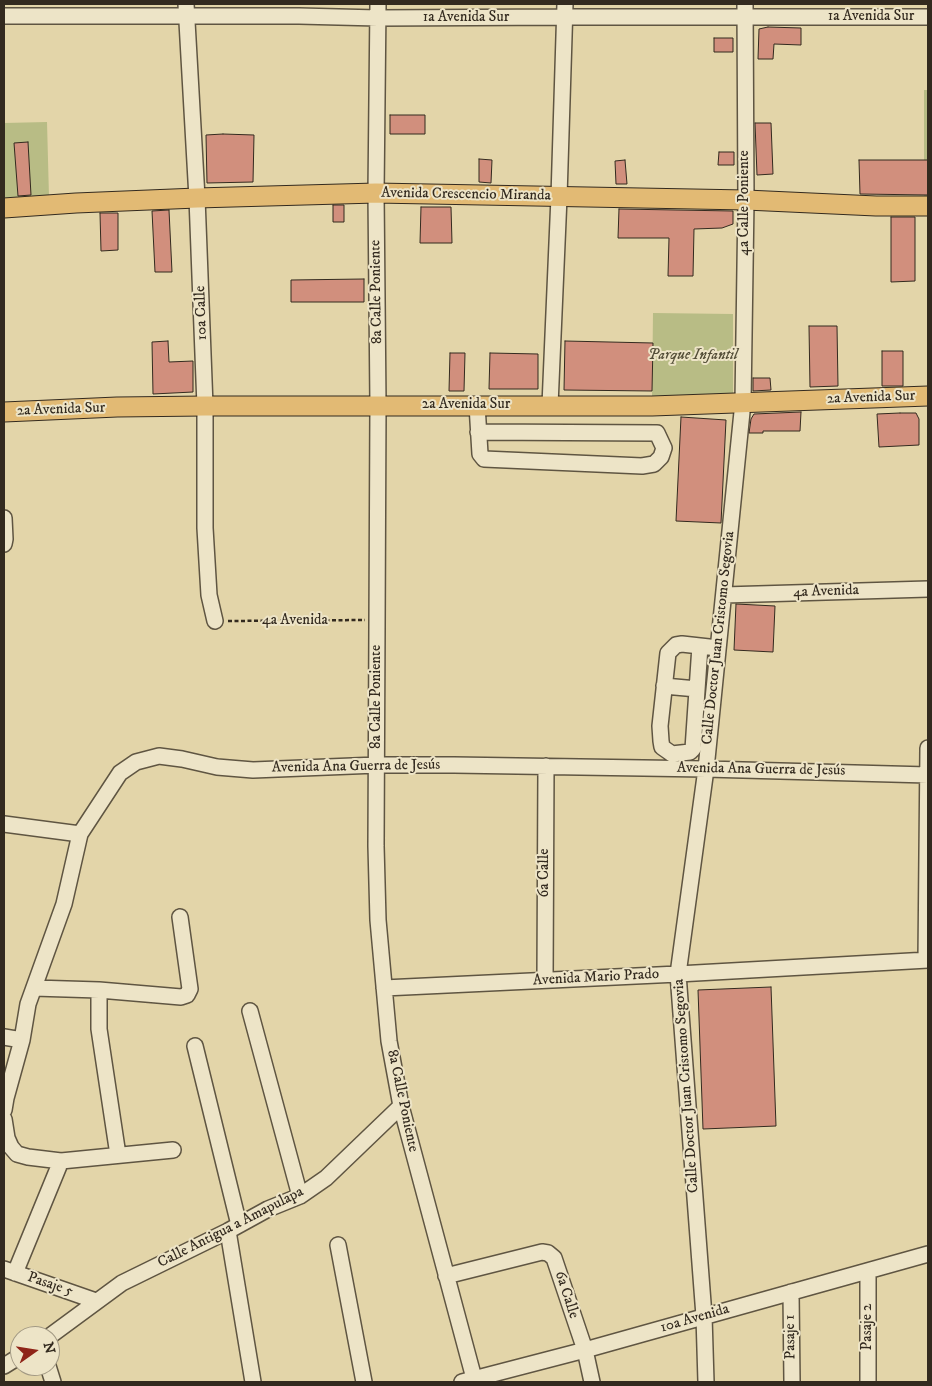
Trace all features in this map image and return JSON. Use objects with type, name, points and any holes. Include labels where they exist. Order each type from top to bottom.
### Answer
[{"type":"main road","name":"Avenida Crescencio Miranda","points":[[4,208],[197,198],[376,193],[746,200],[876,206],[928,206]]},
{"type":"main road","name":"2a Avenida Sur","points":[[4,412],[117,407],[205,406],[656,406],[928,396]]},
{"type":"street","name":"1a Avenida Sur","points":[[4,16],[186,10],[299,16],[378,11],[744,10],[928,18]]},
{"type":"street","name":"10a Calle","points":[[186,10],[197,198],[205,406],[204,528],[209,595],[215,621]]},
{"type":"street","points":[[550,405],[559,197],[564,10]]},
{"type":"street","name":"4a Calle Poniente","points":[[743,402],[746,200],[744,10]]},
{"type":"street","name":"8a Calle Poniente","points":[[378,11],[376,193],[378,405],[376,846],[378,920],[390,1041],[401,1106],[446,1276],[470,1382]]},
{"type":"street","name":"Calle Doctor Juan Cristomo Segovia","points":[[706,1382],[704,1316],[678,974],[706,769],[743,402]]},
{"type":"street","points":[[477,405],[480,454],[484,459],[642,466],[654,464],[662,456],[664,448],[657,432],[656,406]]},
{"type":"street","points":[[478,432],[657,432]]},
{"type":"street","points":[[4,518],[4,544]]},
{"type":"street","name":"4a Avenida","points":[[724,595],[928,589]]},
{"type":"street","points":[[700,646],[693,749],[690,752],[672,754],[662,748],[660,741],[668,653],[676,645],[682,644],[700,646],[718,648]]},
{"type":"street","points":[[664,686],[697,689]]},
{"type":"street","points":[[927,960],[928,748]]},
{"type":"street","name":"Avenida Ana Guerra de Jesús","points":[[4,1110],[22,1040],[28,1004],[64,904],[80,834],[120,773],[136,762],[159,756],[182,758],[217,767],[253,770],[377,765],[546,766],[928,775]]},
{"type":"street","name":"6a Calle","points":[[545,980],[546,766]]},
{"type":"street","points":[[4,824],[80,834]]},
{"type":"street","points":[[34,988],[99,990],[181,997],[187,994],[190,989],[180,917]]},
{"type":"street","name":"Avenida Mario Prado","points":[[384,988],[927,960]]},
{"type":"street","points":[[99,990],[99,1029],[118,1156]]},
{"type":"street","points":[[250,1011],[300,1196]]},
{"type":"street","points":[[4,1037],[22,1040]]},
{"type":"street","points":[[195,1046],[234,1228],[253,1382]]},
{"type":"street","name":"Calle Antigua a Amapulapa","points":[[60,1328],[122,1283],[234,1228],[268,1209],[300,1196],[326,1178],[401,1106]]},
{"type":"street","points":[[4,1119],[7,1138],[11,1147],[18,1154],[28,1158],[61,1161],[173,1150]]},
{"type":"street","points":[[10,1271],[61,1161]]},
{"type":"street","points":[[338,1245],[364,1382]]},
{"type":"street","name":"6a Calle","points":[[446,1276],[542,1252],[548,1253],[554,1258],[585,1350],[592,1382]]},
{"type":"street","name":"10a Avenida","points":[[470,1382],[928,1254]]},
{"type":"street","name":"Pasaje 5","points":[[10,1271],[96,1301]]},
{"type":"street","name":"Pasaje 2","points":[[868,1271],[868,1382]]},
{"type":"street","name":"Pasaje 1","points":[[791,1292],[792,1382]]},
{"type":"path","name":"4a Avenida","points":[[215,621],[376,620]]},
{"type":"green space","points":[[924,90],[928,90],[928,200],[924,200]]},
{"type":"green space","points":[[47,122],[49,197],[4,198],[4,123]]},
{"type":"green space","name":"Parque Infantil","points":[[653,313],[733,314],[733,398],[652,397]]},
{"type":"building","points":[[768,27],[801,28],[801,45],[774,44],[773,59],[758,59],[759,29]]},
{"type":"building","points":[[714,38],[733,38],[733,52],[714,52]]},
{"type":"building","points":[[390,115],[425,115],[425,134],[390,134]]},
{"type":"building","points":[[755,123],[771,123],[773,174],[757,175]]},
{"type":"building","points":[[206,135],[254,135],[253,182],[207,183]]},
{"type":"building","points":[[28,142],[31,195],[18,196],[14,143]]},
{"type":"building","points":[[719,152],[734,152],[734,165],[718,165]]},
{"type":"building","points":[[479,159],[492,160],[491,183],[479,182]]},
{"type":"building","points":[[625,160],[627,184],[616,184],[615,161]]},
{"type":"building","points":[[859,160],[928,160],[928,195],[860,194]]},
{"type":"building","points":[[333,205],[344,205],[344,222],[333,222]]},
{"type":"building","points":[[421,207],[451,207],[452,243],[420,243]]},
{"type":"building","points":[[619,209],[733,211],[733,224],[722,228],[694,229],[693,276],[668,276],[669,238],[618,238]]},
{"type":"building","points":[[169,210],[172,272],[155,272],[152,211]]},
{"type":"building","points":[[100,213],[118,213],[118,250],[101,251]]},
{"type":"building","points":[[891,217],[915,217],[915,281],[891,282]]},
{"type":"building","points":[[364,279],[364,302],[291,302],[291,280]]},
{"type":"building","points":[[809,326],[837,326],[838,386],[810,387]]},
{"type":"building","points":[[168,341],[169,362],[193,361],[193,392],[153,394],[152,342]]},
{"type":"building","points":[[565,341],[653,343],[652,391],[564,390]]},
{"type":"building","points":[[882,351],[903,351],[903,386],[882,386]]},
{"type":"building","points":[[450,353],[465,353],[464,391],[449,391]]},
{"type":"building","points":[[490,353],[538,354],[538,389],[489,389]]},
{"type":"building","points":[[753,378],[770,378],[771,390],[753,391]]},
{"type":"building","points":[[801,412],[800,431],[749,433],[751,419],[754,414]]},
{"type":"building","points":[[916,413],[919,419],[919,445],[879,447],[877,414]]},
{"type":"building","points":[[681,417],[726,420],[721,523],[676,521]]},
{"type":"building","points":[[736,604],[775,606],[773,652],[734,650]]},
{"type":"building","points":[[771,987],[776,1126],[703,1129],[698,990]]}]
